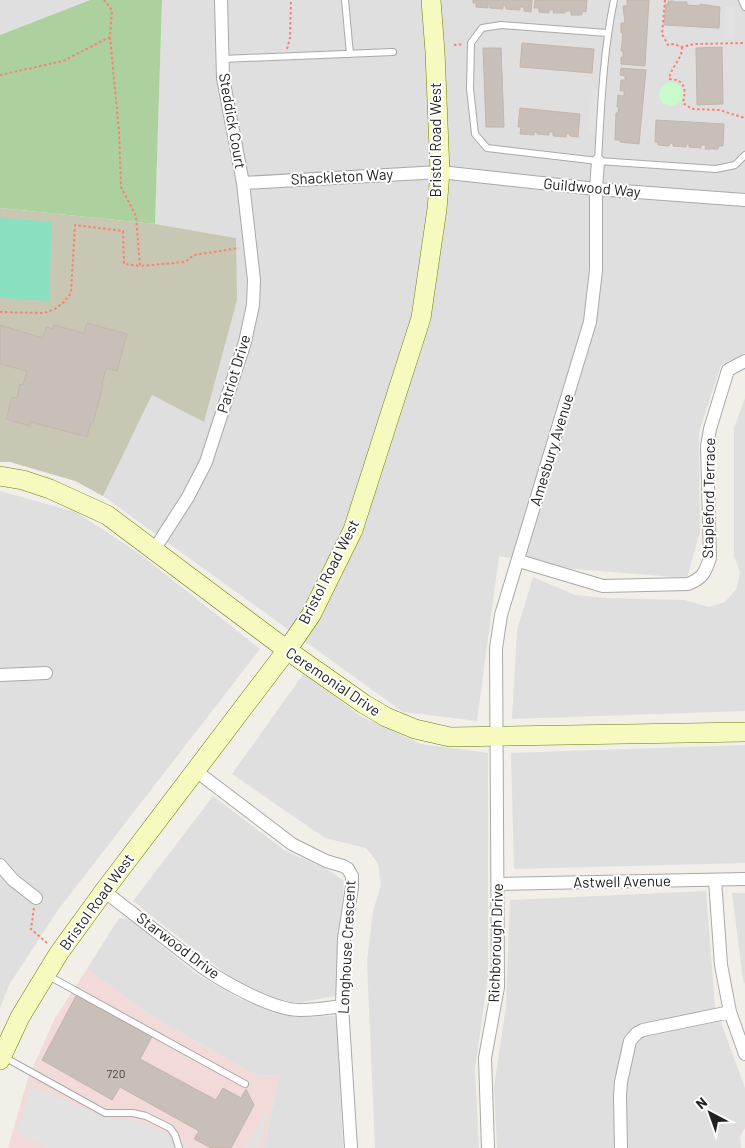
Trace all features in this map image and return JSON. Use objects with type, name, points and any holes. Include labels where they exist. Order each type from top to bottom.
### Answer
[{"type":"street","name":"Steddick Court","points":[[221,0],[223,78],[243,182]]},
{"type":"street","name":"Bristol Road West","points":[[0,1057],[20,1017],[59,953],[311,614],[353,530],[421,318],[437,209],[440,172],[431,0]]},
{"type":"street","name":"Amesbury Avenue","points":[[496,737],[496,648],[501,615],[519,561],[590,322],[596,270],[598,161]]},
{"type":"street","name":"Shackleton Way","points":[[243,182],[440,172]]},
{"type":"street","name":"Guildwood Way","points":[[440,172],[596,189],[745,200]]},
{"type":"street","name":"Patriot Drive","points":[[154,550],[188,497],[206,462],[245,342],[253,305],[254,280],[243,182]]},
{"type":"street","name":"Stapleford Terrace","points":[[519,561],[603,586],[688,584],[699,579],[706,569],[710,558],[707,446],[710,429],[728,370],[745,361]]},
{"type":"street","name":"Ceremonial Drive","points":[[0,476],[22,480],[50,489],[107,515],[286,650],[364,704],[386,717],[416,729],[450,737],[745,732]]},
{"type":"street","points":[[0,675],[46,674]]},
{"type":"street","name":"Richborough Drive","points":[[488,1148],[486,1058],[498,987],[496,737]]},
{"type":"street","name":"Longhouse Crescent","points":[[196,771],[292,844],[326,861],[348,869],[352,876],[344,940],[342,1006],[351,1148]]},
{"type":"street","points":[[0,865],[13,880],[36,898]]},
{"type":"street","name":"Astwell Avenue","points":[[498,884],[745,879]]},
{"type":"street","points":[[715,880],[721,965],[730,1012],[745,1054]]},
{"type":"street","name":"Starwood Drive","points":[[104,890],[202,968],[254,996],[278,1006],[299,1010],[342,1006]]},
{"type":"street","points":[[621,1148],[621,1082],[630,1041],[637,1033],[643,1030],[730,1012]]},
{"type":"lane","points":[[345,0],[350,54]]},
{"type":"lane","points":[[598,161],[607,33],[614,0]]},
{"type":"lane","points":[[742,0],[745,7]]},
{"type":"lane","points":[[607,33],[501,24],[482,28],[470,43],[470,90],[475,134],[487,148],[598,161],[716,169],[735,166],[745,156]]},
{"type":"lane","points":[[222,59],[393,52]]},
{"type":"lane","points":[[45,974],[245,1084]]},
{"type":"lane","points":[[0,1057],[105,1113],[133,1113],[146,1116],[170,1128],[175,1135],[179,1148]]},
{"type":"path","points":[[104,0],[112,10],[110,37],[119,131],[121,187],[136,216],[140,266]]},
{"type":"path","points":[[285,56],[290,38],[291,0]]},
{"type":"path","points":[[665,0],[662,34],[668,45],[673,44],[682,47],[694,44],[745,43]]},
{"type":"path","points":[[0,75],[63,61],[110,37]]},
{"type":"path","points":[[682,47],[683,53],[670,71],[669,79],[677,80],[683,84],[686,91],[684,104],[692,109],[719,110],[745,118]]},
{"type":"path","points":[[0,312],[44,313],[55,309],[72,293],[75,225],[123,232],[124,264],[140,266],[185,262],[194,255],[251,246]]},
{"type":"path","points":[[36,898],[31,929],[59,953]]},
{"type":"shaded area","points":[[0,0],[90,0],[0,35]]},
{"type":"shaded area","points":[[162,0],[745,0],[745,353],[721,365],[699,432],[700,531],[687,578],[574,569],[499,556],[477,721],[403,712],[103,496],[152,395],[204,421],[236,238],[155,224]]},
{"type":"shaded area","points":[[725,6],[735,6],[734,39],[724,39]]},
{"type":"shaded area","points":[[592,90],[600,91],[594,133],[587,133]]},
{"type":"shaded area","points":[[0,208],[155,224],[236,238],[237,300],[204,422],[152,395],[103,496],[75,481],[10,462],[0,462]]},
{"type":"shaded area","points":[[745,398],[745,711],[512,719],[517,630],[533,577],[575,595],[607,598],[685,600],[709,607],[725,602],[737,588],[740,572],[734,556],[734,428]]},
{"type":"shaded area","points":[[0,491],[76,512],[137,552],[260,649],[58,910],[9,985],[0,1008]]},
{"type":"shaded area","points":[[304,673],[360,716],[421,744],[488,753],[488,977],[475,1069],[479,1148],[375,1148],[367,962],[373,911],[381,886],[378,863],[366,848],[325,838],[232,774]]},
{"type":"shaded area","points":[[745,745],[745,863],[514,869],[511,753]]},
{"type":"shaded area","points":[[213,796],[284,850],[330,871],[344,881],[336,996],[297,1003],[269,997],[231,978],[133,901]]},
{"type":"shaded area","points":[[706,891],[715,1006],[745,1088],[745,1128],[740,1137],[741,1148],[497,1148],[494,1087],[506,1006],[510,900]]},
{"type":"shaded area","points":[[732,893],[745,893],[745,984],[743,980]]},
{"type":"shaded area","points":[[119,918],[130,919],[195,973],[238,998],[295,1017],[337,1016],[343,1148],[264,1148],[279,1075],[257,1076],[148,1014],[87,969]]},
{"type":"shaded area","points":[[87,969],[148,1014],[257,1076],[279,1075],[264,1148],[8,1148],[28,1078],[55,1018]]},
{"type":"shaded area","points":[[31,1086],[107,1118],[140,1121],[189,1145],[188,1148],[48,1148],[17,1132]]},
{"type":"shaded area","points":[[268,1108],[258,1148],[245,1148]]},
{"type":"green space","points":[[90,0],[162,0],[155,224],[0,208],[0,35]]},
{"type":"green space","points":[[671,82],[680,85],[683,94],[680,103],[671,106],[662,103],[659,94],[662,85]]},
{"type":"green space","points":[[0,218],[52,222],[49,301],[0,298]]},
{"type":"building","points":[[473,0],[532,0],[531,12],[524,11],[524,7],[520,7],[520,10],[506,9],[506,6],[503,5],[503,9],[490,8],[490,4],[488,4],[488,8],[476,7],[476,3],[473,3]]},
{"type":"building","points":[[535,0],[587,0],[586,12],[582,11],[582,15],[571,15],[571,11],[565,11],[565,13],[553,13],[554,10],[549,10],[549,13],[539,12],[539,8],[534,8]]},
{"type":"building","points":[[627,0],[649,0],[645,66],[621,64],[621,57],[623,57],[623,51],[621,51],[623,33],[621,33],[621,23],[625,23],[623,6],[627,6]]},
{"type":"building","points":[[668,1],[687,2],[687,5],[700,6],[700,4],[720,7],[719,28],[664,25]]},
{"type":"building","points":[[522,43],[594,49],[592,73],[520,67]]},
{"type":"building","points":[[722,47],[723,104],[697,105],[696,48]]},
{"type":"building","points":[[483,48],[501,48],[504,127],[486,127]]},
{"type":"building","points":[[621,68],[646,70],[639,144],[615,140],[616,113],[618,113],[619,107],[617,107],[618,95],[624,96],[624,91],[620,91],[621,80],[625,80],[625,76],[620,75]]},
{"type":"building","points":[[520,108],[580,114],[578,137],[570,136],[570,134],[566,133],[566,137],[553,136],[553,132],[549,132],[549,135],[537,134],[537,132],[534,132],[534,135],[520,134],[521,127],[518,127]]},
{"type":"building","points":[[656,120],[724,124],[723,146],[719,146],[718,149],[705,149],[706,145],[701,145],[701,148],[689,147],[689,144],[686,144],[686,147],[673,146],[673,143],[670,143],[669,146],[658,145],[658,142],[655,142]]},
{"type":"building","points":[[87,323],[127,334],[117,371],[106,368],[93,423],[91,422],[87,437],[31,422],[30,426],[6,419],[12,397],[17,398],[20,384],[23,385],[27,371],[0,364],[0,325],[43,338],[46,327],[53,329],[54,325],[84,333]]},
{"type":"building","points":[[77,994],[153,1035],[140,1059],[216,1100],[223,1088],[241,1098],[246,1089],[254,1105],[231,1148],[211,1148],[194,1139],[199,1131],[120,1087],[112,1100],[42,1060]]}]
